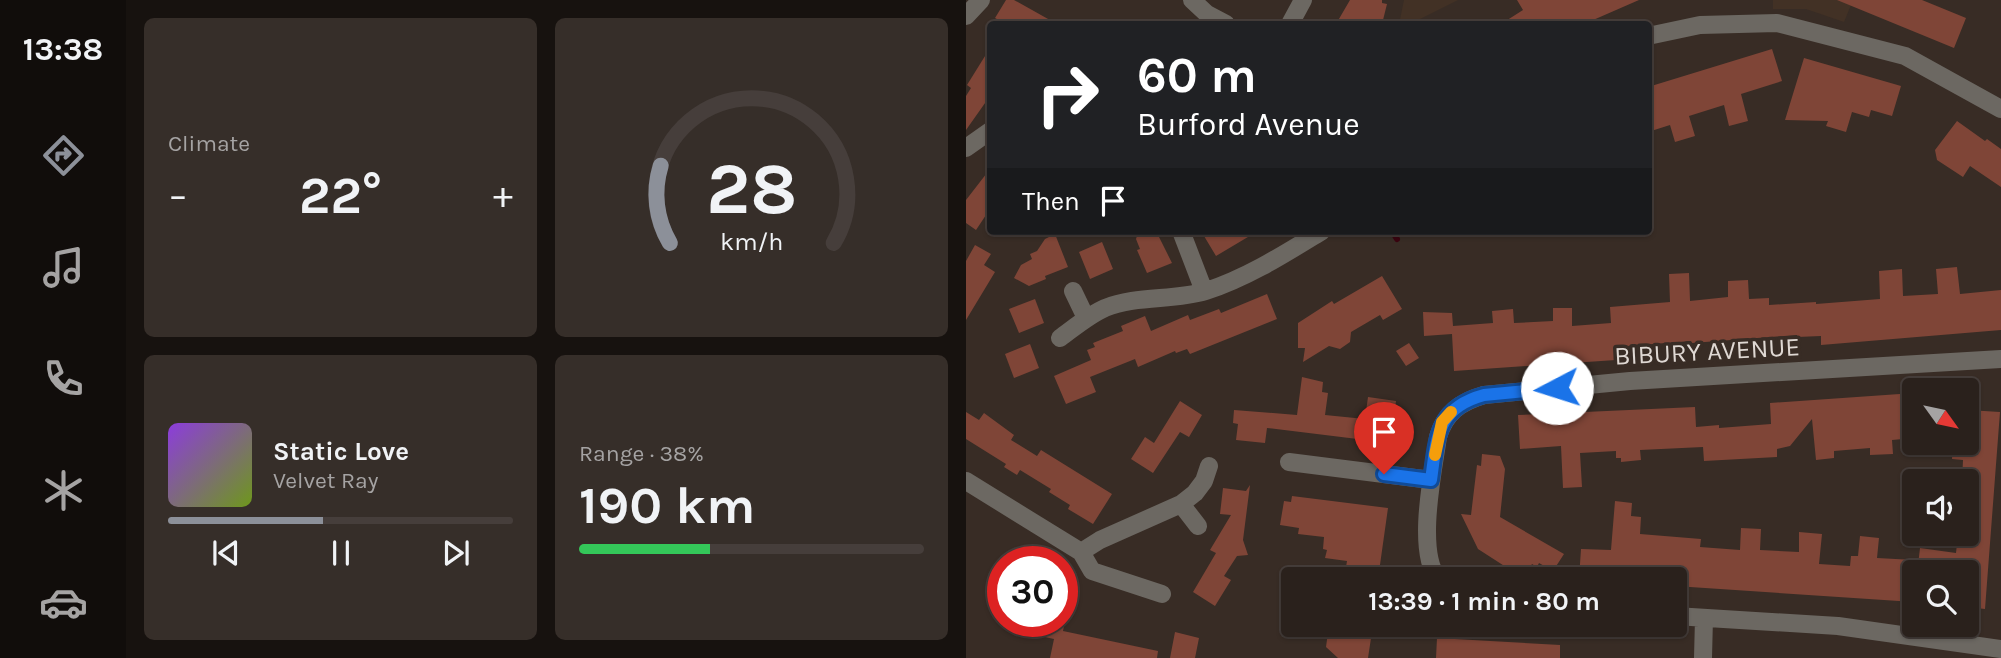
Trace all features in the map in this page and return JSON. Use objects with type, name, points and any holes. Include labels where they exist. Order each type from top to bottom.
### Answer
[{"type":"street","points":[[966,16],[981,0]]},
{"type":"street","points":[[1192,0],[1207,15],[1220,21]]},
{"type":"street","points":[[1292,21],[1303,0]]},
{"type":"street","points":[[1652,35],[1700,24],[1777,23],[1905,55],[2001,109]]},
{"type":"street","points":[[966,148],[987,133]]},
{"type":"street","points":[[1183,235],[1204,291]]},
{"type":"street","points":[[1060,338],[1086,318],[1122,303],[1204,291],[1233,281],[1315,235]]},
{"type":"street","points":[[1073,291],[1086,318]]},
{"type":"street","name":"BIBURY AVENUE","points":[[1430,567],[1426,539],[1431,480],[1442,422],[1461,404],[1484,395],[1630,381],[2001,359]]},
{"type":"street","points":[[1289,461],[1431,480]]},
{"type":"street","points":[[1081,552],[1100,540],[1181,504],[1195,493],[1209,467]]},
{"type":"street","points":[[966,481],[1081,552],[1092,571],[1162,594]]},
{"type":"street","points":[[1181,504],[1198,526]]},
{"type":"street","points":[[1687,617],[1838,626],[2001,649]]},
{"type":"street","points":[[1703,658],[1704,618]]},
{"type":"shaded area","points":[[1404,0],[1458,0],[1416,21],[1400,21]]},
{"type":"shaded area","points":[[1773,0],[1853,0],[1844,22],[1806,9],[1773,9]]},
{"type":"building","points":[[1006,0],[1014,0],[1052,21],[1000,21],[995,18]]},
{"type":"building","points":[[1350,0],[1382,0],[1382,3],[1387,4],[1383,21],[1338,21]]},
{"type":"building","points":[[1517,0],[1639,0],[1591,21],[1506,21],[1523,10]]},
{"type":"building","points":[[1837,0],[1922,0],[1966,18],[1954,48]]},
{"type":"building","points":[[1772,49],[1782,81],[1741,94],[1748,121],[1729,126],[1724,105],[1689,116],[1695,136],[1675,142],[1670,125],[1652,131],[1652,86]]},
{"type":"building","points":[[987,53],[987,100],[966,130],[966,96],[971,88],[967,85]]},
{"type":"building","points":[[1804,58],[1901,86],[1892,116],[1871,110],[1869,117],[1852,112],[1846,132],[1826,126],[1828,121],[1785,120]]},
{"type":"building","points":[[1957,121],[2001,149],[2001,187],[1970,166],[1963,177],[1937,160],[1935,150]]},
{"type":"building","points":[[987,173],[987,214],[976,230],[966,223],[966,200]]},
{"type":"building","points":[[1055,235],[1068,267],[1029,286],[1014,278],[1021,265],[1032,259],[1030,254],[1037,251],[1045,239]]},
{"type":"building","points":[[1158,235],[1172,263],[1147,273],[1137,250],[1140,249],[1137,236]]},
{"type":"building","points":[[1203,235],[1251,235],[1216,256]]},
{"type":"building","points":[[1102,242],[1113,269],[1090,279],[1079,252]]},
{"type":"building","points":[[975,245],[991,254],[984,265],[995,272],[966,320],[966,261]]},
{"type":"building","points":[[1957,267],[1960,294],[2001,290],[2001,330],[1821,345],[1821,336],[1797,335],[1691,341],[1615,347],[1616,360],[1454,371],[1452,334],[1424,336],[1423,312],[1452,313],[1453,326],[1493,323],[1492,311],[1513,309],[1514,323],[1553,321],[1553,308],[1572,308],[1572,326],[1611,323],[1610,307],[1670,302],[1669,274],[1689,273],[1690,301],[1728,297],[1728,281],[1748,280],[1749,299],[1769,298],[1769,305],[1816,304],[1880,299],[1879,271],[1902,269],[1903,296],[1938,294],[1936,269]]},
{"type":"building","points":[[1382,276],[1402,309],[1383,320],[1380,315],[1351,332],[1350,342],[1340,349],[1329,346],[1303,362],[1305,348],[1298,348],[1298,323],[1332,301],[1334,304]]},
{"type":"building","points":[[1267,294],[1277,319],[1190,354],[1187,349],[1176,353],[1175,351],[1138,367],[1135,359],[1090,377],[1096,392],[1066,404],[1054,376],[1091,360],[1087,350],[1095,347],[1093,343],[1123,331],[1121,326],[1145,316],[1151,331],[1188,315],[1190,320],[1219,309],[1221,313]]},
{"type":"building","points":[[1035,299],[1044,323],[1019,333],[1009,309]]},
{"type":"building","points":[[1409,343],[1419,358],[1406,366],[1396,351]]},
{"type":"building","points":[[1030,344],[1039,368],[1014,378],[1005,354]]},
{"type":"building","points":[[1302,377],[1323,382],[1322,392],[1328,393],[1325,415],[1365,419],[1368,397],[1396,401],[1390,443],[1267,428],[1265,443],[1236,440],[1238,424],[1233,423],[1234,410],[1297,415]]},
{"type":"building","points":[[1902,394],[1902,439],[1892,440],[1893,454],[1870,455],[1870,448],[1834,451],[1834,458],[1816,460],[1812,419],[1790,446],[1777,449],[1777,457],[1704,461],[1703,447],[1640,450],[1641,460],[1621,462],[1621,458],[1616,458],[1616,451],[1580,453],[1582,487],[1563,488],[1561,446],[1520,449],[1518,415],[1695,407],[1696,427],[1719,425],[1719,428],[1771,424],[1770,403]]},
{"type":"building","points":[[1180,401],[1202,415],[1189,437],[1180,432],[1153,473],[1131,459],[1145,437],[1154,443]]},
{"type":"building","points":[[1979,411],[2000,412],[1985,609],[1979,608],[1979,560],[1919,560],[1920,548],[1956,553],[1957,546],[1979,546],[1979,469],[1963,469],[1963,460],[1952,459],[1952,455],[1979,455]]},
{"type":"building","points":[[966,412],[979,420],[984,413],[1014,435],[1011,440],[1037,456],[1041,450],[1112,494],[1093,524],[1068,509],[1070,505],[1049,492],[1051,489],[1020,470],[1017,475],[1004,467],[1006,464],[966,439]]},
{"type":"building","points":[[1482,454],[1500,456],[1505,469],[1500,517],[1564,554],[1556,567],[1546,567],[1539,563],[1537,567],[1532,564],[1530,567],[1506,567],[1478,549],[1461,514],[1471,515],[1477,465],[1481,466]]},
{"type":"building","points":[[1250,485],[1243,540],[1248,555],[1237,556],[1224,576],[1231,580],[1215,606],[1193,592],[1216,553],[1210,550],[1231,515],[1220,514],[1223,488],[1246,491]]},
{"type":"building","points":[[1292,496],[1388,508],[1380,567],[1346,567],[1347,561],[1325,558],[1327,550],[1323,549],[1324,537],[1298,534],[1299,528],[1280,525],[1284,501],[1291,502]]},
{"type":"building","points":[[1615,501],[1632,503],[1631,516],[1641,517],[1640,534],[1701,539],[1700,547],[1740,550],[1741,528],[1761,529],[1760,550],[1799,552],[1799,532],[1822,534],[1819,564],[1850,566],[1851,556],[1858,556],[1860,536],[1879,538],[1877,558],[1914,560],[1902,560],[1902,601],[1687,587],[1687,567],[1580,567],[1581,549],[1611,550]]},
{"type":"building","points":[[1175,632],[1199,638],[1195,658],[1170,658]]},
{"type":"building","points":[[1078,634],[1158,651],[1157,658],[1050,658],[1054,639],[1045,637],[1078,637]]},
{"type":"building","points":[[1327,637],[1371,637],[1368,658],[1338,658],[1326,647]]},
{"type":"building","points":[[1437,638],[1560,645],[1560,658],[1436,658]]},
{"type":"waterway","points":[[1394,235],[1397,239]]},
{"type":"slow traffic","points":[[1435,455],[1442,422],[1451,412]]},
{"type":"route","points":[[1384,474],[1431,480],[1442,422],[1461,404],[1472,398],[1557,388]]}]
